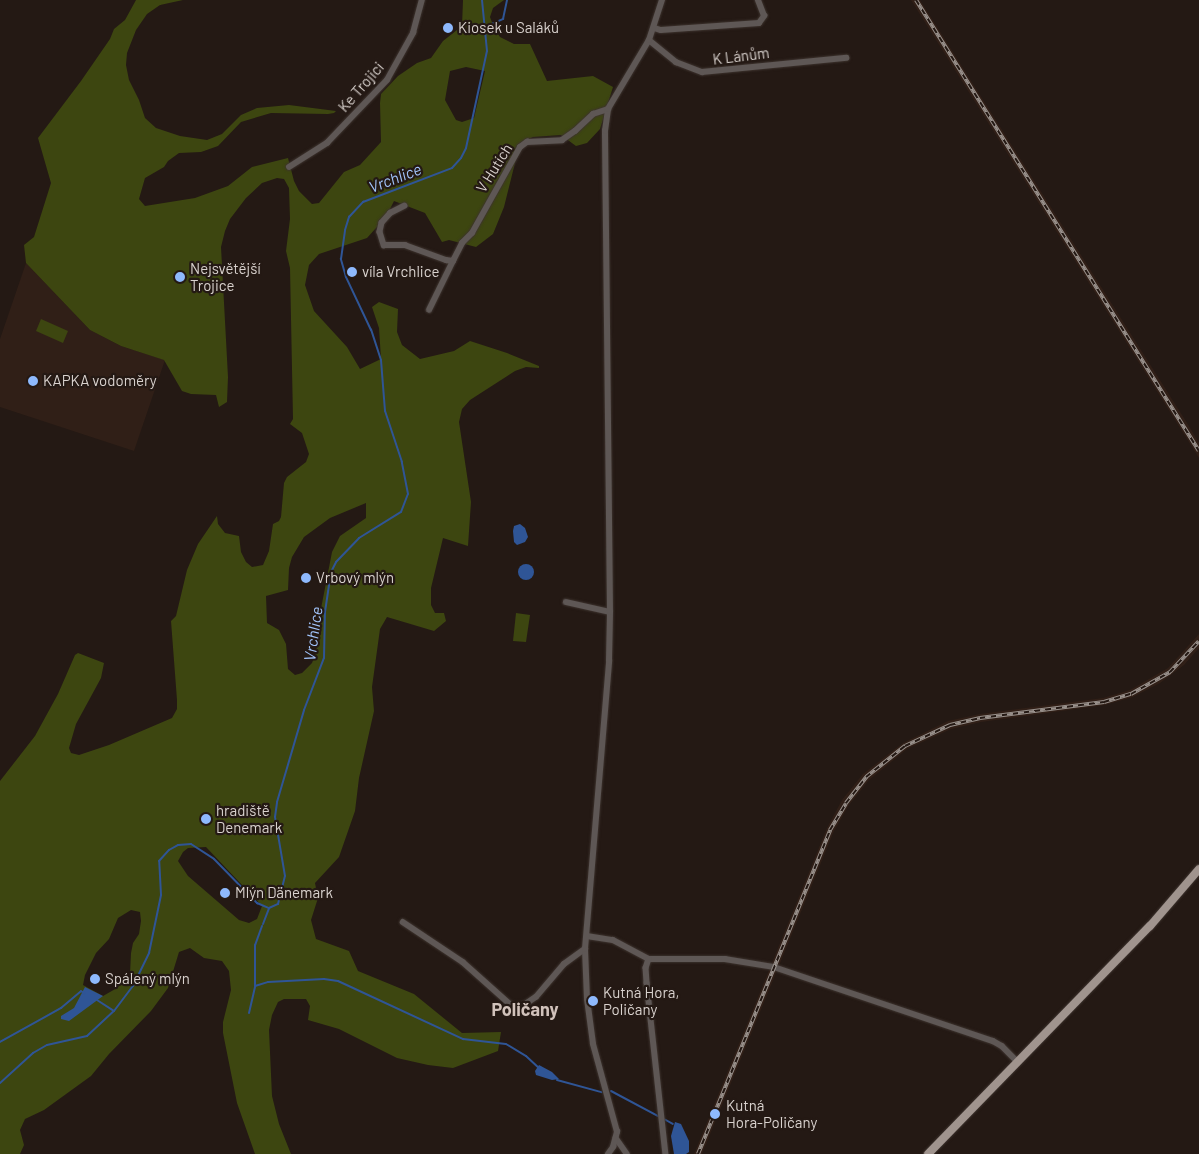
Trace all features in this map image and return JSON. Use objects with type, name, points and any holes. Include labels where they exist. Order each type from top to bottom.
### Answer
[{"type":"main road","points":[[928,1154],[1150,926],[1199,869]]},
{"type":"street","name":"Ke Trojici","points":[[289,167],[328,143],[387,80],[413,33],[422,0]]},
{"type":"street","points":[[608,1154],[616,1138],[616,1127],[592,1036],[587,999],[585,949],[608,661],[610,612],[605,131],[608,110],[649,40],[662,0]]},
{"type":"street","points":[[654,28],[661,30],[759,23],[764,16],[758,0]]},
{"type":"street","name":"K Lánům","points":[[649,40],[676,62],[702,72],[846,58]]},
{"type":"street","name":"V Hutích","points":[[429,310],[462,243],[472,233],[520,147],[527,142],[562,140],[575,132],[593,114],[608,110]]},
{"type":"street","points":[[405,206],[391,213],[382,223],[380,232],[384,245],[405,245],[453,261]]},
{"type":"street","points":[[566,602],[610,612]]},
{"type":"street","points":[[403,922],[463,962],[510,1004],[516,1006],[524,1006],[536,997],[564,964],[585,949]]},
{"type":"street","points":[[587,936],[613,940],[649,959],[725,959],[774,967],[993,1041],[1002,1046],[1018,1062]]},
{"type":"street","points":[[649,959],[646,968],[647,983],[666,1154]]},
{"type":"street","points":[[616,1138],[627,1154]]},
{"type":"shaded area","points":[[911,0],[920,0],[1187,423],[1199,443],[1199,458]]},
{"type":"shaded area","points":[[26,263],[90,330],[121,346],[165,360],[134,451],[0,407],[0,339]]},
{"type":"shaded area","points":[[1199,634],[1199,648],[1184,665],[1160,683],[1133,697],[1105,705],[981,722],[951,729],[907,749],[869,780],[849,805],[834,831],[702,1154],[694,1154],[827,828],[842,800],[863,774],[903,743],[948,721],[980,714],[1103,698],[1130,690],[1168,668]]},
{"type":"green space","points":[[136,0],[183,0],[160,5],[147,14],[136,30],[127,53],[126,65],[129,80],[145,118],[156,128],[180,136],[207,140],[222,134],[241,115],[257,108],[289,105],[336,111],[328,114],[271,113],[241,122],[218,146],[201,152],[179,153],[168,161],[164,167],[145,178],[139,199],[145,206],[195,198],[228,186],[252,167],[288,158],[294,181],[299,191],[312,204],[319,203],[344,172],[360,165],[381,142],[381,94],[398,76],[417,63],[431,58],[443,41],[462,26],[463,0],[504,0],[493,8],[490,17],[494,28],[500,37],[514,44],[530,44],[547,81],[593,76],[613,87],[600,129],[587,143],[576,146],[561,135],[533,137],[520,143],[504,207],[493,234],[476,247],[449,240],[442,242],[425,213],[394,201],[386,217],[367,238],[319,254],[309,265],[305,285],[314,311],[347,347],[360,369],[381,359],[379,328],[372,307],[379,302],[398,309],[397,332],[402,345],[420,359],[454,351],[470,341],[507,353],[539,366],[539,368],[526,367],[515,371],[470,400],[462,409],[459,422],[471,502],[468,546],[443,538],[431,588],[431,605],[435,613],[444,613],[446,621],[434,631],[387,617],[380,629],[372,687],[374,711],[359,778],[355,811],[339,857],[315,883],[318,898],[311,920],[316,939],[349,951],[358,971],[414,994],[462,1033],[501,1032],[498,1051],[453,1068],[397,1058],[339,1029],[308,1020],[310,1006],[306,999],[284,999],[278,1002],[272,1015],[269,1030],[272,1096],[279,1124],[291,1154],[255,1154],[237,1103],[223,1033],[223,1022],[231,990],[229,971],[222,961],[204,958],[190,948],[179,952],[168,988],[151,1011],[109,1054],[91,1076],[44,1110],[25,1119],[20,1130],[24,1145],[20,1154],[0,1154],[0,781],[35,736],[58,694],[75,655],[78,653],[104,663],[101,678],[76,724],[69,748],[71,753],[79,755],[109,745],[172,718],[177,709],[177,700],[171,621],[176,616],[187,570],[198,544],[217,516],[218,524],[225,533],[239,536],[241,552],[246,562],[252,567],[263,565],[269,551],[273,524],[279,521],[281,517],[284,483],[287,477],[306,462],[309,454],[302,433],[290,424],[293,419],[290,268],[286,251],[290,219],[289,188],[284,179],[277,178],[262,183],[246,198],[230,219],[225,231],[221,247],[228,377],[227,402],[219,407],[216,395],[191,394],[182,391],[164,360],[121,346],[90,330],[26,263],[24,245],[34,237],[51,183],[38,138],[81,81],[110,39],[114,29],[125,20]],"holes":[[[466,67],[485,71],[474,118],[462,122],[456,120],[445,100],[450,71]],[[366,503],[366,518],[340,536],[332,552],[318,624],[316,652],[312,663],[302,673],[295,675],[288,669],[286,644],[279,630],[267,623],[266,596],[288,590],[289,568],[292,557],[304,537],[330,518]],[[206,847],[262,906],[257,919],[249,923],[239,920],[188,876],[178,861],[183,852],[188,848]],[[131,910],[140,912],[139,934],[133,943],[130,974],[117,988],[103,996],[83,985],[85,975],[96,953],[109,939],[118,918]]]},
{"type":"green space","points":[[41,319],[68,331],[63,343],[36,331]]},
{"type":"green space","points":[[516,613],[530,615],[526,642],[513,641]]},
{"type":"water","points":[[520,524],[525,528],[528,537],[525,542],[517,545],[514,542],[513,531],[514,526]]},
{"type":"water","points":[[526,564],[534,572],[526,580],[518,572]]},
{"type":"water","points":[[85,987],[103,996],[69,1021],[61,1019],[61,1016],[74,1008]]},
{"type":"water","points":[[539,1065],[552,1072],[559,1079],[552,1080],[536,1075],[535,1071]]},
{"type":"water","points":[[675,1122],[681,1124],[689,1141],[689,1152],[686,1154],[674,1154],[671,1136]]},
{"type":"waterway","name":"Vrchlice","points":[[0,1083],[33,1053],[47,1045],[87,1036],[114,1011],[133,986],[149,953],[161,895],[159,861],[169,850],[178,845],[191,844],[214,859],[257,903],[269,908],[278,904],[285,876],[275,817],[277,802],[304,710],[324,658],[325,612],[331,572],[336,562],[359,538],[401,512],[408,494],[402,462],[385,411],[381,360],[371,330],[346,277],[341,259],[345,230],[349,217],[363,202],[452,168],[461,158],[466,148],[487,51],[482,0]]},
{"type":"waterway","points":[[485,27],[503,19],[507,0]]},
{"type":"waterway","points":[[263,924],[269,908]]},
{"type":"waterway","points":[[262,926],[255,945],[255,986],[268,982],[324,979],[338,981],[463,1039],[506,1044],[526,1056],[539,1068]]},
{"type":"waterway","points":[[249,1013],[255,986]]},
{"type":"waterway","points":[[0,1042],[61,1008],[81,991],[84,993]]},
{"type":"waterway","points":[[97,1000],[114,1011]]},
{"type":"waterway","points":[[557,1080],[601,1092]]},
{"type":"waterway","points":[[611,1091],[660,1117]]},
{"type":"waterway","points":[[664,1119],[673,1124]]},
{"type":"railway","points":[[916,0],[1199,451]]},
{"type":"railway","points":[[698,1154],[830,830],[846,803],[866,777],[905,746],[950,725],[980,718],[1104,702],[1131,694],[1170,672],[1199,641]]},
{"type":"place","name":"Kiosek u Saláků","points":[[448,28]]},
{"type":"place","name":"víla Vrchlice","points":[[352,272]]},
{"type":"place","name":"Nejsvětější Trojice","points":[[180,277]]},
{"type":"place","name":"KAPKA vodoměry","points":[[33,381]]},
{"type":"place","name":"Vrbový mlýn","points":[[306,578]]},
{"type":"place","name":"hradiště Denemark","points":[[206,819]]},
{"type":"place","name":"Mlýn Dänemark","points":[[225,893]]},
{"type":"place","name":"Spálený mlýn","points":[[95,979]]},
{"type":"place","name":"Kutná Hora, Poličany","points":[[593,1001]]},
{"type":"place","name":"Kutná Hora-Poličany","points":[[715,1114]]},
{"type":"district","name":"Poličany","points":[[525,1009]]}]
